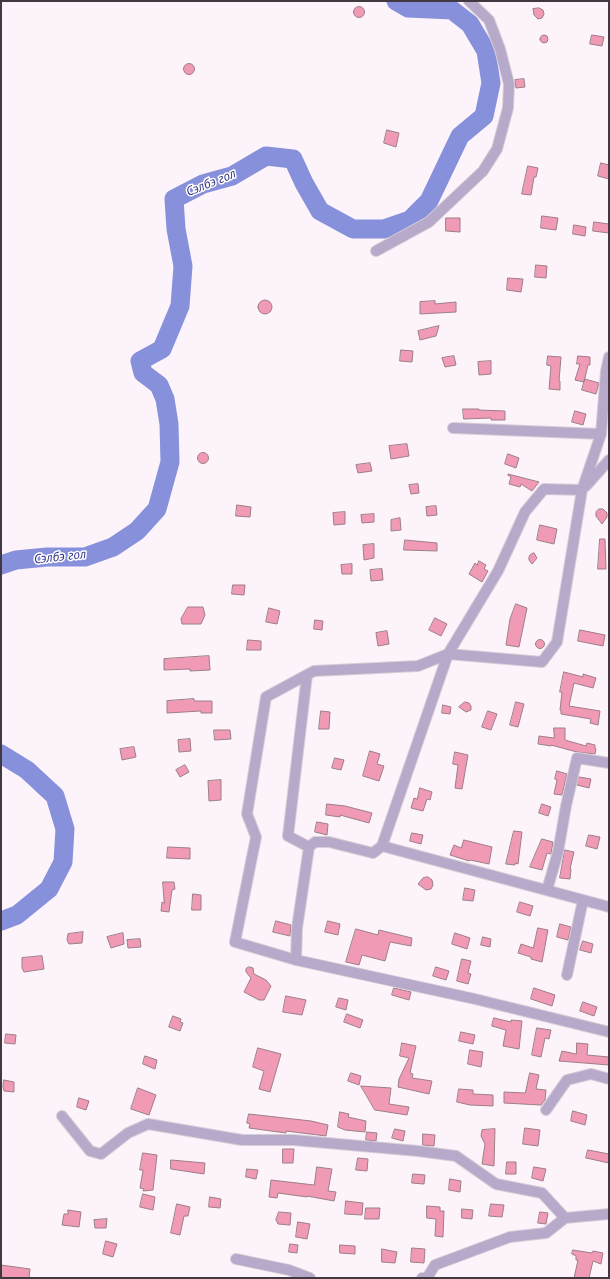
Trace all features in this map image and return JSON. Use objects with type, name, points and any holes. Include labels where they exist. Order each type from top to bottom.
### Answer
[{"type":"street","points":[[376,251],[429,222],[483,171],[497,149],[508,108],[509,84],[500,49],[489,20],[469,1]]},
{"type":"street","points":[[609,358],[606,371],[601,434],[582,490],[557,642],[542,662],[448,654],[418,666],[314,671],[266,697],[247,814],[256,837],[235,942],[296,960],[475,999],[609,1032]]},
{"type":"street","points":[[453,428],[601,434]]},
{"type":"street","points":[[296,960],[297,928],[309,847],[315,842],[329,842],[373,854],[382,846],[448,654],[498,571],[525,512],[544,489],[582,490],[609,460]]},
{"type":"street","points":[[307,675],[288,836],[309,847]]},
{"type":"street","points":[[547,890],[558,852],[566,806],[577,758],[609,763]]},
{"type":"street","points":[[382,846],[609,907]]},
{"type":"street","points":[[567,975],[583,900]]},
{"type":"street","points":[[546,1110],[567,1080],[591,1074],[609,1079]]},
{"type":"street","points":[[62,1116],[90,1151],[101,1154],[128,1133],[148,1124],[242,1140],[294,1140],[418,1151],[456,1156],[496,1184],[542,1193],[565,1218]]},
{"type":"street","points":[[422,1278],[427,1278],[434,1265],[510,1237],[546,1233],[565,1218],[609,1214]]},
{"type":"street","points":[[236,1258],[289,1270],[310,1278]]},
{"type":"building","points":[[357,7],[361,7],[363,8],[363,16],[357,17],[354,14],[354,10]]},
{"type":"building","points":[[539,8],[543,10],[544,14],[542,18],[538,19],[534,15],[533,9]]},
{"type":"building","points":[[542,35],[546,35],[548,39],[546,43],[542,43],[540,41],[540,37]]},
{"type":"building","points":[[592,35],[604,37],[602,46],[590,44]]},
{"type":"building","points":[[187,64],[191,64],[193,65],[193,73],[187,74],[184,71],[184,67]]},
{"type":"building","points":[[524,79],[525,87],[516,88],[515,80]]},
{"type":"building","points":[[387,130],[399,133],[396,147],[384,143]]},
{"type":"building","points":[[601,163],[609,165],[609,179],[598,176]]},
{"type":"building","points":[[528,166],[538,168],[536,177],[534,177],[531,195],[522,194]]},
{"type":"building","points":[[542,216],[558,218],[556,230],[541,228]]},
{"type":"building","points":[[446,218],[460,218],[460,232],[446,231]]},
{"type":"building","points":[[594,222],[609,224],[609,233],[593,231]]},
{"type":"building","points":[[574,225],[586,227],[585,236],[573,234]]},
{"type":"building","points":[[536,265],[547,266],[546,278],[535,277]]},
{"type":"building","points":[[508,278],[523,279],[521,292],[507,290]]},
{"type":"building","points":[[262,300],[268,300],[272,304],[272,310],[268,314],[262,314],[258,310],[258,304]]},
{"type":"building","points":[[435,301],[435,304],[456,302],[456,312],[420,314],[420,302]]},
{"type":"building","points":[[439,326],[436,336],[420,340],[418,331]]},
{"type":"building","points":[[401,350],[413,351],[412,362],[400,361]]},
{"type":"building","points":[[454,356],[456,365],[445,367],[442,358]]},
{"type":"building","points":[[548,356],[561,357],[559,381],[560,390],[549,389],[551,366],[547,365]]},
{"type":"building","points":[[578,356],[590,357],[590,365],[588,365],[584,382],[575,380],[580,364],[577,364]]},
{"type":"building","points":[[491,361],[491,374],[479,375],[478,362]]},
{"type":"building","points":[[585,379],[599,383],[596,394],[582,390]]},
{"type":"building","points":[[463,409],[505,411],[505,420],[491,420],[491,418],[464,419]]},
{"type":"building","points":[[575,411],[586,414],[583,425],[572,422]]},
{"type":"building","points":[[407,444],[409,456],[391,459],[389,446]]},
{"type":"building","points":[[201,453],[205,453],[207,454],[207,462],[201,463],[198,460],[198,456]]},
{"type":"building","points":[[508,454],[519,458],[516,468],[505,464]]},
{"type":"building","points":[[370,463],[372,471],[358,473],[356,465]]},
{"type":"building","points":[[508,475],[539,482],[532,491],[521,484],[520,487],[509,484],[511,477]]},
{"type":"building","points":[[418,484],[419,493],[411,494],[409,485]]},
{"type":"building","points":[[237,505],[251,507],[250,517],[236,516]]},
{"type":"building","points":[[436,506],[437,515],[427,516],[426,507]]},
{"type":"building","points":[[599,509],[603,509],[607,513],[607,517],[602,524],[596,516],[596,512]]},
{"type":"building","points":[[345,512],[345,524],[334,525],[333,513]]},
{"type":"building","points":[[374,514],[374,522],[362,523],[361,515]]},
{"type":"building","points":[[400,518],[401,530],[391,531],[391,520]]},
{"type":"building","points":[[540,525],[557,529],[554,544],[537,540]]},
{"type":"building","points":[[600,539],[605,539],[606,569],[598,569]]},
{"type":"building","points":[[405,540],[437,543],[437,551],[404,550]]},
{"type":"building","points":[[374,544],[374,558],[364,560],[363,545]]},
{"type":"building","points":[[534,553],[537,558],[532,564],[529,557]]},
{"type":"building","points":[[479,561],[486,565],[484,569],[488,571],[482,582],[469,574],[475,563],[477,565]]},
{"type":"building","points":[[352,564],[352,574],[342,574],[341,565]]},
{"type":"building","points":[[382,569],[383,580],[371,581],[370,570]]},
{"type":"building","points":[[233,585],[245,585],[244,595],[232,594]]},
{"type":"building","points":[[516,604],[527,608],[519,647],[506,645],[510,619]]},
{"type":"building","points":[[188,607],[203,607],[205,615],[201,624],[182,624],[181,619]]},
{"type":"building","points":[[269,608],[280,611],[277,624],[266,622]]},
{"type":"building","points":[[435,618],[447,624],[441,636],[429,630]]},
{"type":"building","points":[[315,620],[323,621],[322,630],[314,629]]},
{"type":"building","points":[[580,630],[605,635],[603,646],[578,641]]},
{"type":"building","points":[[387,631],[389,644],[378,646],[376,633]]},
{"type":"building","points":[[540,639],[545,644],[540,649],[535,644]]},
{"type":"building","points":[[248,640],[261,641],[261,650],[247,650]]},
{"type":"building","points":[[209,656],[210,670],[164,670],[164,659]]},
{"type":"building","points":[[564,672],[583,677],[583,674],[596,678],[593,688],[574,683],[569,706],[600,711],[598,725],[590,723],[591,719],[561,714],[562,692],[560,692]]},
{"type":"building","points":[[194,699],[194,701],[212,701],[212,713],[201,713],[201,711],[167,713],[167,701]]},
{"type":"building","points":[[465,702],[469,703],[471,706],[471,710],[466,712],[459,707]]},
{"type":"building","points":[[516,702],[524,704],[518,727],[510,725]]},
{"type":"building","points":[[443,705],[451,707],[450,714],[442,713]]},
{"type":"building","points":[[321,711],[330,712],[329,729],[319,729]]},
{"type":"building","points":[[488,711],[497,714],[491,730],[482,727]]},
{"type":"building","points":[[554,728],[565,728],[565,740],[586,746],[587,743],[595,745],[595,754],[577,752],[551,745],[538,744],[539,736],[554,738]]},
{"type":"building","points":[[214,730],[230,730],[231,739],[215,740]]},
{"type":"building","points":[[190,739],[191,751],[179,752],[178,740]]},
{"type":"building","points":[[134,747],[136,757],[122,760],[120,749]]},
{"type":"building","points":[[370,751],[380,754],[377,764],[384,766],[379,781],[363,776]]},
{"type":"building","points":[[455,752],[468,755],[462,789],[455,788],[458,765],[453,764]]},
{"type":"building","points":[[335,758],[344,760],[341,770],[332,768]]},
{"type":"building","points":[[185,765],[189,772],[180,777],[176,770]]},
{"type":"building","points":[[557,771],[567,774],[562,795],[554,794]]},
{"type":"building","points":[[579,777],[591,779],[589,788],[577,785]]},
{"type":"building","points":[[221,780],[221,800],[209,801],[208,781]]},
{"type":"building","points":[[420,788],[432,792],[430,800],[427,799],[423,811],[411,808],[414,798],[417,799]]},
{"type":"building","points":[[327,804],[345,806],[372,813],[369,823],[340,815],[340,817],[326,815]]},
{"type":"building","points":[[542,804],[551,807],[548,816],[539,813]]},
{"type":"building","points":[[317,822],[328,824],[327,835],[315,832]]},
{"type":"building","points":[[514,831],[522,832],[518,864],[515,863],[515,865],[506,864]]},
{"type":"building","points":[[412,833],[423,835],[421,844],[410,841]]},
{"type":"building","points":[[589,835],[600,837],[597,849],[586,846]]},
{"type":"building","points":[[542,839],[553,842],[551,854],[547,853],[542,870],[530,867]]},
{"type":"building","points":[[464,840],[492,847],[489,864],[469,861],[450,855],[454,845],[461,848]]},
{"type":"building","points":[[168,847],[190,848],[190,859],[167,858]]},
{"type":"building","points":[[565,850],[574,852],[570,869],[570,879],[560,878]]},
{"type":"building","points":[[428,877],[432,880],[433,885],[431,889],[426,890],[418,884],[423,878]]},
{"type":"building","points":[[163,882],[174,882],[175,889],[172,890],[169,912],[161,911],[162,902],[164,903]]},
{"type":"building","points":[[465,888],[475,890],[473,901],[463,900]]},
{"type":"building","points":[[193,894],[201,895],[201,910],[192,910]]},
{"type":"building","points":[[520,902],[533,906],[530,916],[517,912]]},
{"type":"building","points":[[276,921],[291,925],[290,936],[273,932]]},
{"type":"building","points":[[328,921],[340,924],[338,935],[325,932]]},
{"type":"building","points":[[560,924],[571,927],[568,940],[557,937]]},
{"type":"building","points":[[538,928],[548,930],[542,962],[518,953],[521,944],[533,948]]},
{"type":"building","points":[[356,929],[378,935],[379,930],[412,938],[411,946],[390,942],[385,961],[362,955],[359,965],[346,962]]},
{"type":"building","points":[[83,932],[82,943],[69,944],[67,940],[68,934]]},
{"type":"building","points":[[123,933],[124,944],[111,948],[107,937]]},
{"type":"building","points":[[455,933],[470,938],[467,949],[452,944]]},
{"type":"building","points":[[483,937],[491,939],[490,947],[481,945]]},
{"type":"building","points":[[140,939],[141,947],[128,948],[127,940]]},
{"type":"building","points":[[583,941],[593,944],[591,953],[580,950]]},
{"type":"building","points":[[42,956],[44,969],[24,972],[22,968],[22,958]]},
{"type":"building","points":[[462,959],[471,961],[468,973],[471,974],[468,984],[457,981]]},
{"type":"building","points":[[249,967],[253,968],[254,974],[266,980],[271,986],[264,1000],[259,1000],[244,992],[251,978],[246,972],[246,969]]},
{"type":"building","points":[[436,967],[449,971],[446,980],[433,976]]},
{"type":"building","points":[[394,988],[411,992],[409,1000],[392,995]]},
{"type":"building","points":[[534,988],[555,995],[552,1006],[531,999]]},
{"type":"building","points":[[286,996],[306,1000],[302,1015],[283,1012]]},
{"type":"building","points":[[339,998],[348,1000],[346,1010],[336,1007]]},
{"type":"building","points":[[583,1002],[597,1007],[594,1016],[580,1011]]},
{"type":"building","points":[[347,1014],[363,1020],[360,1028],[344,1022]]},
{"type":"building","points":[[173,1016],[181,1019],[180,1022],[183,1023],[180,1031],[169,1027]]},
{"type":"building","points":[[494,1018],[511,1022],[511,1020],[522,1021],[519,1049],[503,1046],[506,1030],[492,1026]]},
{"type":"building","points":[[537,1028],[551,1030],[549,1039],[545,1038],[541,1057],[532,1055]]},
{"type":"building","points":[[461,1032],[475,1035],[473,1044],[459,1041]]},
{"type":"building","points":[[6,1034],[16,1035],[15,1044],[5,1043]]},
{"type":"building","points":[[402,1043],[416,1046],[410,1073],[413,1074],[412,1078],[432,1081],[429,1094],[398,1087],[399,1079],[409,1058],[400,1056]]},
{"type":"building","points":[[577,1043],[588,1044],[587,1055],[609,1057],[609,1065],[559,1061],[562,1051],[576,1054]]},
{"type":"building","points":[[258,1048],[281,1054],[270,1092],[259,1089],[264,1071],[253,1067]]},
{"type":"building","points":[[470,1050],[483,1052],[481,1067],[468,1064]]},
{"type":"building","points":[[145,1056],[157,1060],[155,1069],[143,1064]]},
{"type":"building","points":[[351,1073],[361,1076],[359,1085],[348,1081]]},
{"type":"building","points":[[530,1073],[539,1075],[536,1089],[546,1090],[545,1100],[541,1105],[504,1103],[504,1092],[525,1093]]},
{"type":"building","points":[[4,1080],[14,1082],[14,1092],[4,1091]]},
{"type":"building","points":[[361,1086],[391,1088],[389,1104],[409,1107],[407,1115],[375,1110]]},
{"type":"building","points":[[138,1088],[156,1095],[149,1115],[131,1109]]},
{"type":"building","points":[[459,1089],[473,1090],[473,1094],[493,1095],[493,1106],[470,1105],[457,1102]]},
{"type":"building","points":[[79,1098],[89,1101],[86,1110],[77,1107]]},
{"type":"building","points":[[573,1111],[587,1115],[585,1125],[571,1121]]},
{"type":"building","points":[[340,1112],[349,1114],[348,1117],[366,1121],[365,1132],[345,1130],[338,1127]]},
{"type":"building","points":[[249,1114],[311,1121],[328,1125],[326,1136],[249,1128],[250,1124],[247,1123]]},
{"type":"building","points":[[525,1128],[540,1130],[538,1146],[523,1144]]},
{"type":"building","points":[[395,1129],[405,1131],[403,1141],[392,1138]]},
{"type":"building","points":[[495,1129],[494,1166],[482,1164],[485,1144],[481,1136],[482,1130]]},
{"type":"building","points":[[367,1132],[377,1133],[376,1141],[366,1140]]},
{"type":"building","points":[[423,1134],[435,1135],[434,1146],[423,1145]]},
{"type":"building","points":[[283,1149],[294,1149],[293,1163],[283,1163]]},
{"type":"building","points":[[588,1150],[609,1154],[609,1163],[586,1158]]},
{"type":"building","points":[[143,1153],[157,1155],[153,1190],[143,1191],[144,1189],[140,1188],[143,1170],[140,1170]]},
{"type":"building","points":[[358,1158],[368,1159],[367,1171],[356,1170]]},
{"type":"building","points":[[171,1160],[205,1163],[204,1174],[171,1169]]},
{"type":"building","points":[[507,1162],[516,1162],[516,1174],[506,1174]]},
{"type":"building","points":[[317,1167],[332,1169],[328,1191],[336,1192],[334,1201],[278,1193],[277,1198],[269,1197],[271,1180],[314,1185]]},
{"type":"building","points":[[534,1167],[546,1169],[543,1181],[532,1178]]},
{"type":"building","points":[[247,1169],[258,1170],[256,1179],[246,1177]]},
{"type":"building","points":[[413,1174],[425,1175],[424,1184],[412,1183]]},
{"type":"building","points":[[450,1179],[461,1181],[460,1192],[449,1190]]},
{"type":"building","points":[[143,1194],[155,1197],[153,1210],[140,1207]]},
{"type":"building","points":[[210,1197],[221,1199],[220,1208],[209,1207]]},
{"type":"building","points":[[346,1201],[363,1203],[362,1215],[345,1214]]},
{"type":"building","points":[[177,1204],[190,1207],[188,1216],[184,1216],[180,1235],[171,1233]]},
{"type":"building","points":[[491,1204],[504,1205],[502,1217],[489,1216]]},
{"type":"building","points":[[427,1206],[440,1207],[440,1211],[444,1211],[443,1237],[435,1236],[436,1219],[427,1218]]},
{"type":"building","points":[[366,1208],[380,1208],[379,1219],[365,1219]]},
{"type":"building","points":[[462,1209],[473,1210],[472,1219],[462,1218]]},
{"type":"building","points":[[68,1210],[81,1212],[79,1227],[62,1225],[64,1214],[68,1214]]},
{"type":"building","points":[[279,1212],[291,1213],[290,1225],[278,1224],[276,1220]]},
{"type":"building","points":[[540,1212],[548,1213],[546,1224],[538,1223]]},
{"type":"building","points":[[107,1219],[106,1228],[95,1228],[94,1220]]},
{"type":"building","points":[[298,1222],[310,1224],[307,1239],[296,1237]]},
{"type":"building","points":[[106,1241],[117,1244],[113,1257],[103,1254]]},
{"type":"building","points":[[290,1244],[298,1245],[297,1253],[289,1252]]},
{"type":"building","points":[[340,1245],[355,1246],[355,1254],[340,1253]]},
{"type":"building","points":[[412,1248],[425,1249],[424,1263],[411,1262]]},
{"type":"building","points":[[382,1249],[397,1252],[395,1263],[382,1262]]},
{"type":"building","points":[[573,1250],[603,1253],[601,1264],[593,1261],[589,1278],[574,1278],[578,1260],[576,1260],[576,1256],[572,1254]]},
{"type":"building","points":[[1,1265],[30,1269],[29,1278],[1,1278]]},
{"type":"waterway","name":"Сэлбэ гол","points":[[1,565],[16,560],[47,557],[85,557],[113,547],[137,531],[157,509],[170,462],[169,424],[165,399],[159,385],[143,373],[140,361],[162,349],[180,306],[183,266],[176,229],[174,199],[203,184],[232,176],[266,156],[293,159],[304,183],[320,211],[353,229],[384,229],[410,220],[429,201],[460,136],[484,116],[491,83],[486,51],[470,24],[452,10],[408,8],[396,1]]},
{"type":"waterway","name":"Сэлбэ гол","points":[[1,754],[27,770],[55,796],[65,829],[63,862],[49,889],[17,915],[1,921]]}]
